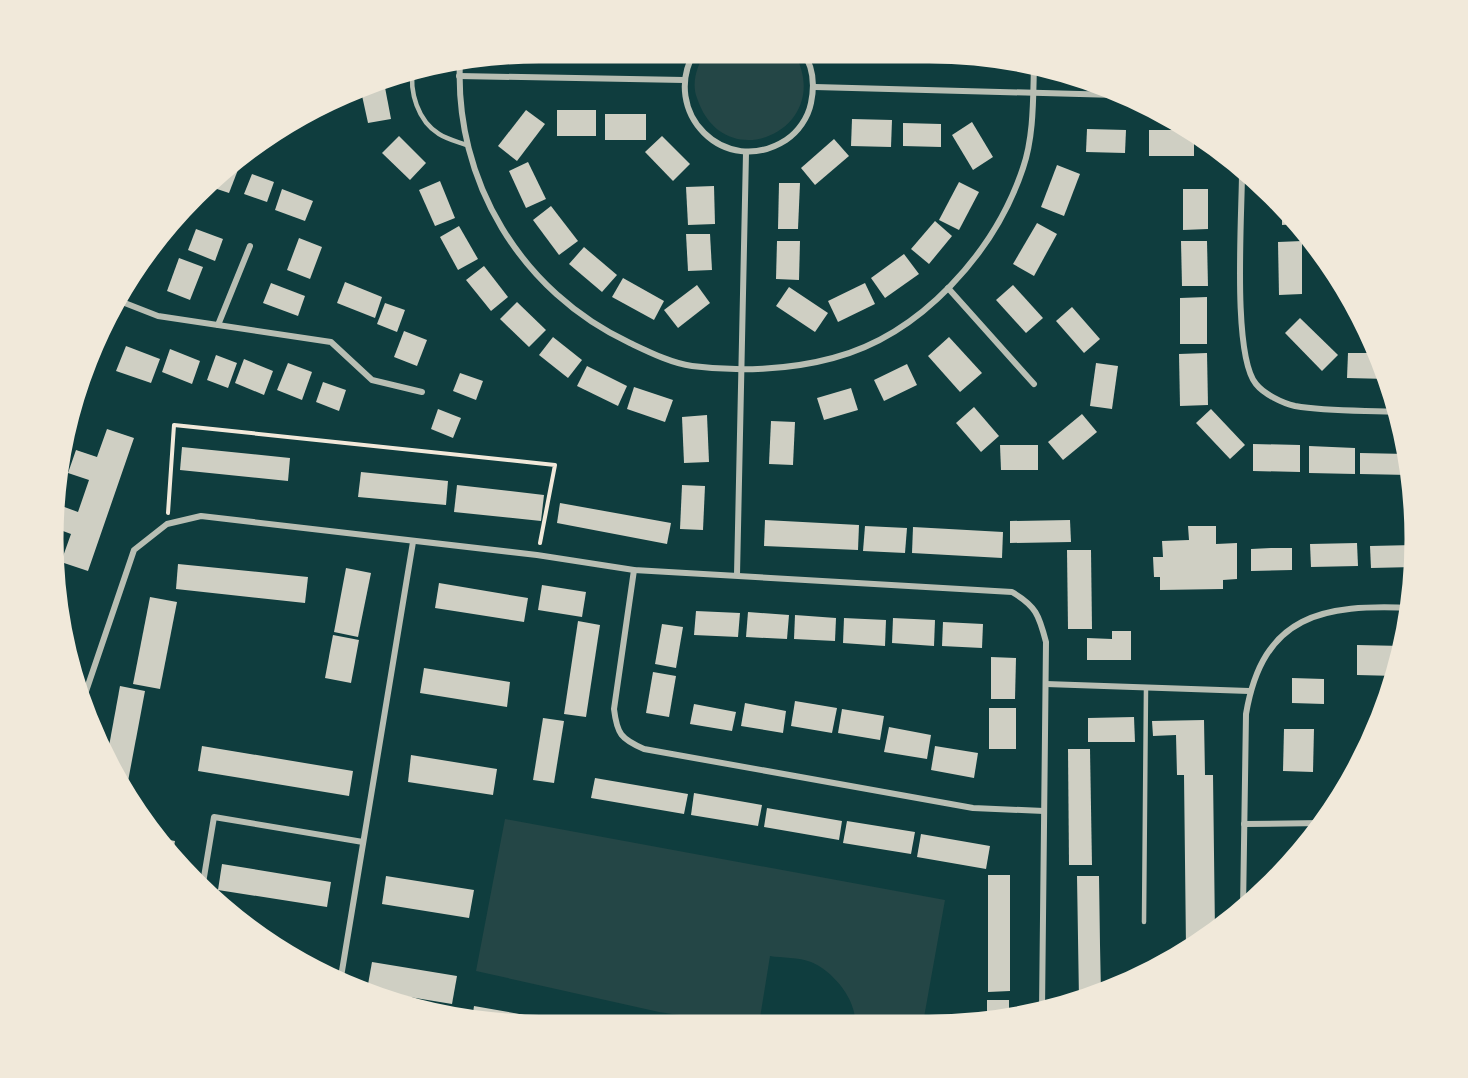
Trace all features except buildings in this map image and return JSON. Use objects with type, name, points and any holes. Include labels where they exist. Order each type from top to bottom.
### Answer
[{"type":"street","points":[[689,62],[684,80],[687,107],[700,130],[721,146],[746,153],[773,148],[795,134],[810,112],[815,87],[810,62]]},
{"type":"street","points":[[459,69],[466,145],[497,222],[520,258],[548,288],[581,316],[649,352],[690,366],[741,369],[791,366],[834,358],[886,334],[921,311],[948,288],[995,229],[1010,201],[1024,166],[1034,74]]},
{"type":"street","points":[[459,76],[684,80]]},
{"type":"street","points":[[815,87],[1103,95]]},
{"type":"street","points":[[737,575],[746,153]]},
{"type":"street","points":[[1242,178],[1241,330],[1245,361],[1256,384],[1272,397],[1294,406],[1389,411]]},
{"type":"street","points":[[218,325],[250,246]]},
{"type":"street","points":[[948,288],[1034,384]]},
{"type":"street","points":[[124,302],[158,315],[332,342],[372,380],[422,392]]},
{"type":"street","points":[[86,690],[134,550],[167,524],[201,516],[537,555],[634,570],[1012,592],[1029,602],[1040,617],[1046,642],[1042,1002]]},
{"type":"street","points":[[342,973],[413,542]]},
{"type":"street","points":[[634,570],[614,710],[616,728],[625,741],[644,749],[973,808],[1044,811]]},
{"type":"street","points":[[1243,899],[1246,714],[1249,692],[1268,650],[1307,619],[1321,613],[1352,607],[1401,608]]},
{"type":"street","points":[[1046,684],[1249,692]]},
{"type":"street","points":[[204,879],[214,817],[363,842]]},
{"type":"street","points":[[1244,824],[1313,823]]},
{"type":"lane","points":[[413,79],[414,98],[421,115],[439,134],[466,145]]},
{"type":"lane","points":[[1144,922],[1146,688]]},
{"type":"path","points":[[167,524],[174,425],[555,465],[537,555]]},
{"type":"shaded area","points":[[700,62],[797,62],[803,79],[801,102],[790,122],[772,134],[751,140],[730,136],[711,123],[697,98],[695,80]]},
{"type":"shaded area","points":[[505,819],[945,900],[924,1016],[855,1016],[848,996],[835,979],[819,966],[796,958],[770,956],[760,1016],[685,1016],[659,1012],[476,971]]}]
